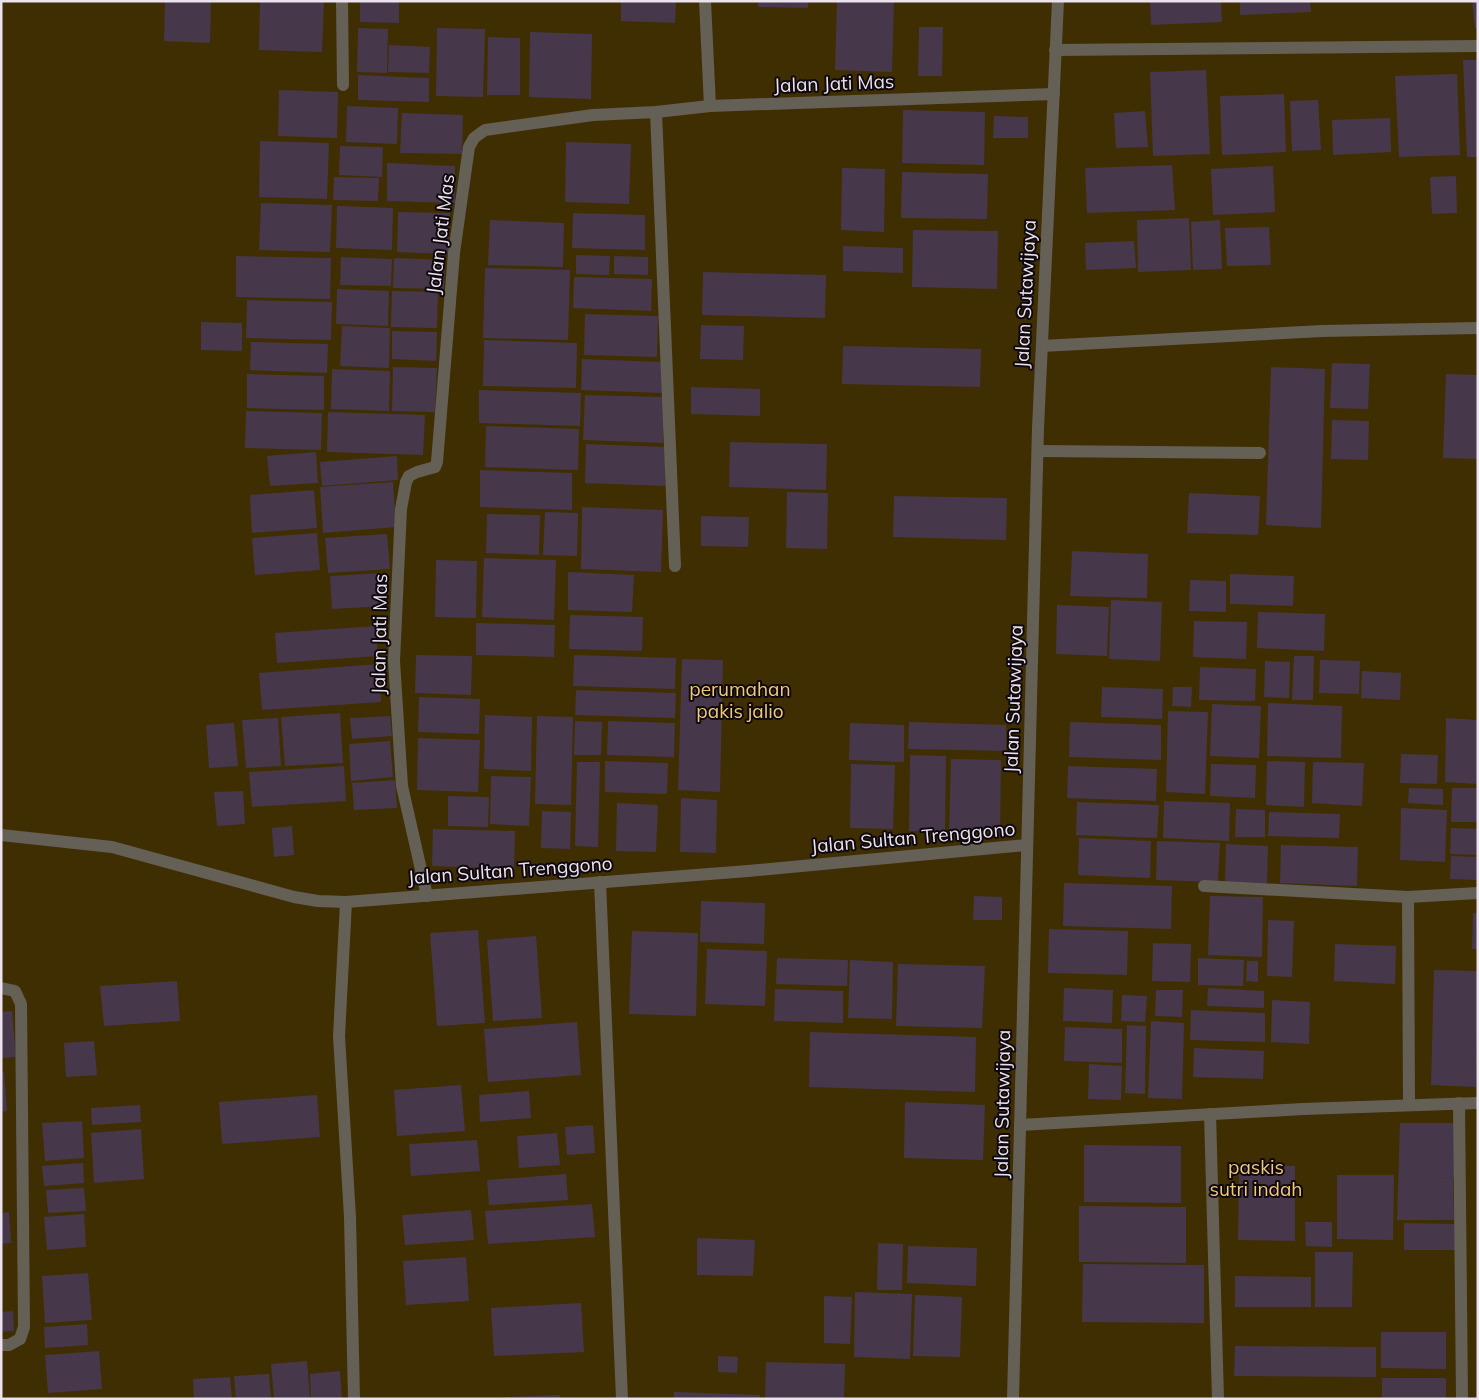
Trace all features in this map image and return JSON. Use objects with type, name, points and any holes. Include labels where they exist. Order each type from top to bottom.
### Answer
[{"type":"street","points":[[342,1],[343,85]]},
{"type":"street","points":[[705,1],[710,106]]},
{"type":"street","name":"Jalan Sutawijaya","points":[[1013,1399],[1042,346],[1058,1]]},
{"type":"street","points":[[1056,50],[1478,46]]},
{"type":"street","name":"Jalan Jati Mas","points":[[427,896],[402,786],[396,699],[394,661],[402,509],[406,482],[410,476],[417,472],[430,470],[435,467],[437,462],[454,253],[469,147],[474,138],[485,130],[593,115],[656,112],[710,106],[1054,94]]},
{"type":"street","points":[[656,112],[675,566]]},
{"type":"street","points":[[1042,346],[1322,332],[1478,328]]},
{"type":"street","points":[[1039,451],[1260,453]]},
{"type":"street","name":"Jalan Sultan Trenggono","points":[[1,835],[112,847],[294,897],[318,901],[346,902],[1027,845]]},
{"type":"street","points":[[600,882],[622,1399]]},
{"type":"street","points":[[1204,886],[1408,897],[1478,893]]},
{"type":"street","points":[[1408,897],[1409,1104]]},
{"type":"street","points":[[346,902],[339,1036],[350,1218],[354,1399]]},
{"type":"street","points":[[1,988],[16,991],[21,1004],[24,1327],[20,1339],[9,1345],[1,1345]]},
{"type":"street","points":[[1459,1102],[1462,1399]]},
{"type":"street","points":[[1020,1125],[1409,1104],[1478,1103]]},
{"type":"street","points":[[1210,1114],[1218,1399]]},
{"type":"green space","name":"perumahan pakis jalio","points":[[1,1],[1478,1],[1478,1399],[1,1399]]},
{"type":"building","points":[[165,1],[211,1],[210,43],[164,41]]},
{"type":"building","points":[[260,1],[324,1],[322,52],[259,50]]},
{"type":"building","points":[[360,1],[399,1],[399,23],[360,22]]},
{"type":"building","points":[[621,1],[676,1],[675,23],[621,21]]},
{"type":"building","points":[[758,1],[808,1],[808,8],[758,7]]},
{"type":"building","points":[[837,1],[894,1],[892,72],[835,70]]},
{"type":"building","points":[[1150,1],[1221,1],[1222,22],[1151,25]]},
{"type":"building","points":[[1240,1],[1310,1],[1311,12],[1240,15]]},
{"type":"building","points":[[1472,1],[1478,1],[1478,28],[1475,28]]},
{"type":"building","points":[[919,27],[943,27],[942,76],[918,76]]},
{"type":"building","points":[[358,28],[388,29],[387,73],[357,72]]},
{"type":"building","points":[[437,28],[485,29],[483,97],[436,96]]},
{"type":"building","points":[[530,32],[592,34],[591,99],[529,97]]},
{"type":"building","points":[[488,37],[520,38],[520,95],[487,95]]},
{"type":"building","points":[[389,45],[430,47],[429,73],[388,72]]},
{"type":"building","points":[[1463,60],[1478,60],[1478,157],[1467,157]]},
{"type":"building","points":[[1206,70],[1210,154],[1153,156],[1150,72]]},
{"type":"building","points":[[1457,74],[1460,155],[1399,157],[1395,76]]},
{"type":"building","points":[[358,75],[429,78],[429,102],[358,100]]},
{"type":"building","points":[[279,90],[338,92],[337,138],[278,136]]},
{"type":"building","points":[[1284,94],[1286,152],[1222,155],[1220,96]]},
{"type":"building","points":[[1318,100],[1321,150],[1292,151],[1290,101]]},
{"type":"building","points":[[347,106],[398,108],[397,144],[346,142]]},
{"type":"building","points":[[903,110],[985,112],[984,165],[902,163]]},
{"type":"building","points":[[1145,111],[1148,147],[1116,148],[1114,113]]},
{"type":"building","points":[[402,113],[463,115],[462,154],[400,153]]},
{"type":"building","points":[[994,116],[1028,117],[1028,138],[993,138]]},
{"type":"building","points":[[1390,118],[1391,152],[1333,155],[1332,120]]},
{"type":"building","points":[[260,141],[329,143],[327,199],[259,197]]},
{"type":"building","points":[[566,142],[631,144],[629,204],[565,202]]},
{"type":"building","points":[[340,146],[383,147],[382,177],[339,175]]},
{"type":"building","points":[[387,163],[455,166],[455,203],[387,201]]},
{"type":"building","points":[[1172,165],[1175,210],[1087,213],[1085,168]]},
{"type":"building","points":[[1273,166],[1275,212],[1213,215],[1211,169]]},
{"type":"building","points":[[842,168],[885,169],[884,232],[841,230]]},
{"type":"building","points":[[902,172],[988,174],[987,219],[901,218]]},
{"type":"building","points":[[1456,176],[1457,213],[1432,214],[1430,177]]},
{"type":"building","points":[[334,177],[379,178],[378,201],[333,200]]},
{"type":"building","points":[[261,203],[332,205],[330,252],[259,250]]},
{"type":"building","points":[[337,206],[393,208],[392,250],[336,248]]},
{"type":"building","points":[[398,212],[450,213],[448,254],[397,252]]},
{"type":"building","points":[[573,213],[645,215],[645,250],[572,248]]},
{"type":"building","points":[[1189,218],[1191,270],[1138,272],[1137,220]]},
{"type":"building","points":[[490,220],[564,223],[563,267],[488,265]]},
{"type":"building","points":[[1220,220],[1222,269],[1193,270],[1191,222]]},
{"type":"building","points":[[1269,227],[1271,265],[1227,266],[1225,228]]},
{"type":"building","points":[[913,230],[998,231],[997,289],[912,287]]},
{"type":"building","points":[[1134,241],[1136,268],[1086,270],[1085,243]]},
{"type":"building","points":[[843,246],[903,248],[903,273],[843,271]]},
{"type":"building","points":[[576,255],[610,256],[609,275],[576,274]]},
{"type":"building","points":[[236,256],[331,258],[330,299],[236,297]]},
{"type":"building","points":[[614,256],[648,257],[648,275],[614,274]]},
{"type":"building","points":[[341,257],[392,259],[391,286],[340,285]]},
{"type":"building","points":[[394,258],[445,260],[444,289],[393,288]]},
{"type":"building","points":[[485,268],[570,270],[568,340],[483,338]]},
{"type":"building","points":[[703,272],[826,275],[825,318],[702,315]]},
{"type":"building","points":[[574,277],[652,279],[651,311],[573,308]]},
{"type":"building","points":[[337,289],[389,291],[388,326],[336,324]]},
{"type":"building","points":[[392,291],[438,292],[437,328],[391,327]]},
{"type":"building","points":[[247,300],[332,302],[331,340],[246,338]]},
{"type":"building","points":[[585,314],[658,316],[657,357],[584,355]]},
{"type":"building","points":[[201,322],[242,323],[242,351],[201,350]]},
{"type":"building","points":[[701,325],[744,326],[743,360],[700,359]]},
{"type":"building","points":[[342,326],[390,328],[389,368],[340,366]]},
{"type":"building","points":[[392,331],[437,332],[436,361],[392,359]]},
{"type":"building","points":[[484,340],[577,343],[576,388],[483,386]]},
{"type":"building","points":[[251,342],[328,344],[327,373],[250,370]]},
{"type":"building","points":[[843,346],[981,349],[980,387],[842,384]]},
{"type":"building","points":[[582,359],[663,362],[662,393],[581,390]]},
{"type":"building","points":[[1332,363],[1370,364],[1368,409],[1330,408]]},
{"type":"building","points":[[393,367],[437,368],[435,412],[392,411]]},
{"type":"building","points":[[1271,367],[1325,369],[1321,528],[1266,525]]},
{"type":"building","points":[[332,369],[390,371],[389,411],[331,409]]},
{"type":"building","points":[[247,374],[324,376],[324,410],[247,408]]},
{"type":"building","points":[[1446,374],[1478,375],[1478,459],[1443,458]]},
{"type":"building","points":[[691,387],[760,389],[760,416],[691,414]]},
{"type":"building","points":[[479,390],[581,393],[580,426],[479,423]]},
{"type":"building","points":[[585,395],[664,397],[663,443],[583,440]]},
{"type":"building","points":[[246,411],[322,413],[321,450],[245,448]]},
{"type":"building","points":[[328,412],[425,415],[423,455],[327,452]]},
{"type":"building","points":[[1332,420],[1369,421],[1368,460],[1331,459]]},
{"type":"building","points":[[486,426],[579,429],[578,470],[485,467]]},
{"type":"building","points":[[730,442],[827,444],[826,490],[729,487]]},
{"type":"building","points":[[586,444],[666,447],[665,486],[585,483]]},
{"type":"building","points":[[316,452],[318,483],[270,486],[267,456]]},
{"type":"building","points":[[397,456],[398,480],[322,486],[320,462]]},
{"type":"building","points":[[480,470],[572,473],[572,510],[480,507]]},
{"type":"building","points":[[393,482],[396,527],[323,533],[320,487]]},
{"type":"building","points":[[314,490],[317,528],[252,533],[250,495]]},
{"type":"building","points":[[787,492],[828,493],[827,549],[786,548]]},
{"type":"building","points":[[1189,493],[1260,496],[1258,535],[1187,533]]},
{"type":"building","points":[[894,496],[1007,498],[1006,540],[893,537]]},
{"type":"building","points":[[582,507],[663,510],[661,572],[581,569]]},
{"type":"building","points":[[545,512],[578,513],[577,556],[543,555]]},
{"type":"building","points":[[487,514],[540,515],[539,555],[486,553]]},
{"type":"building","points":[[701,516],[749,517],[748,547],[701,546]]},
{"type":"building","points":[[317,533],[320,570],[255,575],[252,538]]},
{"type":"building","points":[[387,534],[390,569],[328,573],[325,538]]},
{"type":"building","points":[[1072,551],[1148,554],[1147,598],[1070,596]]},
{"type":"building","points":[[484,558],[556,560],[554,620],[482,617]]},
{"type":"building","points":[[436,560],[477,561],[476,618],[435,617]]},
{"type":"building","points":[[568,572],[634,575],[632,612],[568,610]]},
{"type":"building","points":[[383,573],[386,606],[332,609],[330,576]]},
{"type":"building","points":[[1230,574],[1294,576],[1293,606],[1230,604]]},
{"type":"building","points":[[1190,580],[1226,581],[1226,612],[1189,611]]},
{"type":"building","points":[[1111,600],[1162,602],[1160,661],[1109,659]]},
{"type":"building","points":[[1057,605],[1109,607],[1107,656],[1056,654]]},
{"type":"building","points":[[1258,612],[1325,614],[1324,651],[1257,648]]},
{"type":"building","points":[[570,615],[643,617],[642,651],[569,649]]},
{"type":"building","points":[[1194,621],[1247,622],[1246,659],[1193,657]]},
{"type":"building","points":[[476,623],[555,625],[554,657],[476,655]]},
{"type":"building","points":[[376,626],[378,656],[277,663],[275,633]]},
{"type":"building","points":[[416,655],[472,656],[471,695],[415,693]]},
{"type":"building","points":[[574,655],[676,658],[675,689],[573,686]]},
{"type":"building","points":[[1294,656],[1314,656],[1313,700],[1292,700]]},
{"type":"building","points":[[682,659],[723,660],[720,792],[678,790]]},
{"type":"building","points":[[1320,660],[1360,661],[1359,694],[1319,693]]},
{"type":"building","points":[[1265,661],[1290,662],[1289,698],[1264,697]]},
{"type":"building","points":[[379,664],[381,702],[262,710],[259,673]]},
{"type":"building","points":[[1200,667],[1256,669],[1255,701],[1199,700]]},
{"type":"building","points":[[1362,671],[1401,673],[1400,700],[1361,698]]},
{"type":"building","points":[[1102,687],[1163,689],[1162,719],[1101,717]]},
{"type":"building","points":[[1173,687],[1192,687],[1191,707],[1172,706]]},
{"type":"building","points":[[576,690],[676,693],[675,718],[575,715]]},
{"type":"building","points":[[419,697],[480,699],[479,734],[418,732]]},
{"type":"building","points":[[1268,703],[1342,706],[1341,758],[1267,756]]},
{"type":"building","points":[[1212,704],[1261,706],[1259,758],[1210,756]]},
{"type":"building","points":[[1168,711],[1208,712],[1205,794],[1166,792]]},
{"type":"building","points":[[340,713],[343,763],[285,766],[281,717]]},
{"type":"building","points":[[485,715],[532,717],[531,771],[484,769]]},
{"type":"building","points":[[390,716],[392,736],[352,739],[350,718]]},
{"type":"building","points":[[537,716],[573,717],[571,805],[535,804]]},
{"type":"building","points":[[278,718],[281,766],[246,768],[242,720]]},
{"type":"building","points":[[1446,718],[1478,720],[1478,784],[1445,782]]},
{"type":"building","points":[[575,721],[602,722],[601,755],[574,755]]},
{"type":"building","points":[[608,721],[675,723],[674,757],[607,755]]},
{"type":"building","points":[[909,722],[1006,725],[1006,751],[908,749]]},
{"type":"building","points":[[1070,722],[1161,725],[1161,760],[1069,757]]},
{"type":"building","points":[[234,723],[238,766],[209,768],[206,725]]},
{"type":"building","points":[[850,723],[904,725],[904,762],[849,760]]},
{"type":"building","points":[[418,738],[480,740],[478,792],[417,790]]},
{"type":"building","points":[[390,741],[393,777],[351,781],[349,744]]},
{"type":"building","points":[[1401,754],[1438,755],[1437,784],[1400,783]]},
{"type":"building","points":[[910,755],[946,756],[945,831],[909,831]]},
{"type":"building","points":[[951,759],[1001,760],[1000,833],[949,831]]},
{"type":"building","points":[[605,761],[668,763],[667,794],[605,792]]},
{"type":"building","points":[[1267,761],[1305,762],[1304,807],[1266,805]]},
{"type":"building","points":[[577,762],[600,762],[598,847],[575,846]]},
{"type":"building","points":[[1313,762],[1364,763],[1362,806],[1312,803]]},
{"type":"building","points":[[851,764],[895,765],[893,829],[850,828]]},
{"type":"building","points":[[1211,764],[1256,765],[1255,798],[1210,796]]},
{"type":"building","points":[[344,766],[346,801],[252,807],[249,772]]},
{"type":"building","points":[[1068,766],[1157,769],[1156,801],[1067,798]]},
{"type":"building","points":[[491,776],[531,777],[529,826],[490,824]]},
{"type":"building","points":[[395,780],[397,808],[354,810],[352,783]]},
{"type":"building","points":[[1409,788],[1443,789],[1443,805],[1408,803]]},
{"type":"building","points":[[1452,788],[1478,788],[1478,822],[1451,822]]},
{"type":"building","points":[[243,791],[245,824],[217,826],[214,792]]},
{"type":"building","points":[[448,796],[489,797],[488,827],[448,826]]},
{"type":"building","points":[[681,798],[717,800],[716,853],[680,852]]},
{"type":"building","points":[[1164,801],[1230,803],[1229,841],[1163,838]]},
{"type":"building","points":[[1077,802],[1159,805],[1157,838],[1076,835]]},
{"type":"building","points":[[617,803],[658,805],[656,852],[616,851]]},
{"type":"building","points":[[1401,808],[1447,810],[1445,862],[1400,860]]},
{"type":"building","points":[[1236,809],[1265,810],[1265,837],[1235,837]]},
{"type":"building","points":[[542,811],[571,812],[570,849],[541,848]]},
{"type":"building","points":[[1269,812],[1340,814],[1339,838],[1268,836]]},
{"type":"building","points":[[292,826],[294,855],[274,857],[272,828]]},
{"type":"building","points":[[1451,828],[1478,829],[1478,855],[1450,854]]},
{"type":"building","points":[[433,829],[515,831],[514,869],[432,866]]},
{"type":"building","points":[[1079,838],[1151,841],[1150,878],[1078,875]]},
{"type":"building","points":[[1157,841],[1220,843],[1218,882],[1156,880]]},
{"type":"building","points":[[1226,844],[1268,846],[1267,885],[1225,883]]},
{"type":"building","points":[[1281,845],[1358,847],[1357,886],[1280,883]]},
{"type":"building","points":[[1451,856],[1478,857],[1478,880],[1450,879]]},
{"type":"building","points":[[1064,883],[1172,886],[1171,929],[1063,926]]},
{"type":"building","points":[[974,896],[1002,897],[1002,920],[973,920]]},
{"type":"building","points":[[1210,896],[1263,897],[1262,957],[1208,955]]},
{"type":"building","points":[[701,901],[765,903],[764,944],[700,942]]},
{"type":"building","points":[[1473,913],[1478,913],[1478,949],[1472,949]]},
{"type":"building","points":[[1268,920],[1294,921],[1292,977],[1267,976]]},
{"type":"building","points":[[1049,929],[1128,931],[1127,975],[1048,973]]},
{"type":"building","points":[[478,930],[485,1023],[437,1026],[430,933]]},
{"type":"building","points":[[632,931],[698,933],[696,1016],[629,1014]]},
{"type":"building","points":[[536,936],[542,1018],[493,1021],[487,940]]},
{"type":"building","points":[[1153,943],[1191,944],[1190,982],[1152,981]]},
{"type":"building","points":[[1335,944],[1396,946],[1395,984],[1334,981]]},
{"type":"building","points":[[707,949],[767,951],[765,1006],[705,1004]]},
{"type":"building","points":[[777,958],[848,960],[847,986],[776,984]]},
{"type":"building","points":[[1198,958],[1244,960],[1243,986],[1198,985]]},
{"type":"building","points":[[850,960],[893,962],[892,1019],[848,1018]]},
{"type":"building","points":[[1247,961],[1258,961],[1258,982],[1246,981]]},
{"type":"building","points":[[898,964],[985,966],[982,1028],[896,1026]]},
{"type":"building","points":[[1434,970],[1478,971],[1476,1087],[1431,1085]]},
{"type":"building","points":[[177,981],[180,1021],[104,1026],[100,986]]},
{"type":"building","points":[[1064,988],[1113,990],[1112,1023],[1063,1021]]},
{"type":"building","points":[[1208,988],[1264,991],[1264,1008],[1207,1006]]},
{"type":"building","points":[[775,989],[843,991],[843,1023],[774,1021]]},
{"type":"building","points":[[1156,990],[1183,990],[1182,1017],[1155,1016]]},
{"type":"building","points":[[1122,995],[1147,996],[1145,1022],[1121,1021]]},
{"type":"building","points":[[1272,1000],[1310,1002],[1309,1044],[1271,1042]]},
{"type":"building","points":[[1191,1010],[1265,1013],[1265,1042],[1190,1040]]},
{"type":"building","points":[[12,1011],[16,1057],[1,1058],[1,1012]]},
{"type":"building","points":[[1151,1021],[1184,1023],[1182,1099],[1148,1098]]},
{"type":"building","points":[[577,1022],[581,1075],[488,1082],[484,1029]]},
{"type":"building","points":[[1127,1025],[1146,1026],[1145,1094],[1125,1093]]},
{"type":"building","points":[[1065,1027],[1122,1029],[1122,1063],[1064,1061]]},
{"type":"building","points":[[810,1032],[976,1037],[975,1092],[809,1087]]},
{"type":"building","points":[[94,1041],[97,1075],[66,1077],[64,1043]]},
{"type":"building","points":[[1194,1048],[1264,1051],[1263,1079],[1193,1077]]},
{"type":"building","points":[[1089,1064],[1122,1066],[1121,1100],[1088,1099]]},
{"type":"building","points":[[1,1072],[4,1072],[7,1111],[1,1112]]},
{"type":"building","points":[[461,1085],[465,1131],[397,1136],[394,1090]]},
{"type":"building","points":[[529,1091],[531,1118],[480,1122],[479,1095]]},
{"type":"building","points":[[317,1095],[320,1137],[222,1144],[219,1102]]},
{"type":"building","points":[[905,1102],[985,1105],[983,1160],[904,1158]]},
{"type":"building","points":[[140,1105],[141,1122],[92,1125],[91,1108]]},
{"type":"building","points":[[82,1121],[84,1158],[45,1161],[42,1123]]},
{"type":"building","points":[[1400,1123],[1457,1123],[1456,1178],[1426,1177],[1453,1178],[1454,1220],[1397,1220]]},
{"type":"building","points":[[593,1125],[595,1153],[567,1155],[565,1127]]},
{"type":"building","points":[[141,1129],[144,1179],[94,1183],[91,1133]]},
{"type":"building","points":[[557,1133],[560,1165],[519,1168],[517,1136]]},
{"type":"building","points":[[477,1140],[480,1171],[411,1176],[409,1144]]},
{"type":"building","points":[[1084,1145],[1181,1146],[1181,1203],[1084,1202]]},
{"type":"building","points":[[83,1163],[84,1183],[44,1186],[42,1166]]},
{"type":"building","points":[[1239,1165],[1295,1166],[1295,1241],[1238,1240]]},
{"type":"building","points":[[566,1174],[568,1200],[489,1205],[487,1180]]},
{"type":"building","points":[[1337,1175],[1394,1175],[1393,1240],[1337,1239]]},
{"type":"building","points":[[84,1188],[86,1211],[48,1213],[46,1190]]},
{"type":"building","points":[[592,1204],[595,1237],[488,1244],[485,1211]]},
{"type":"building","points":[[1079,1206],[1186,1207],[1186,1263],[1079,1262]]},
{"type":"building","points":[[471,1210],[474,1240],[405,1245],[402,1215]]},
{"type":"building","points":[[9,1212],[11,1243],[1,1244],[1,1213]]},
{"type":"building","points":[[84,1214],[86,1247],[47,1250],[44,1217]]},
{"type":"building","points":[[1305,1222],[1332,1222],[1332,1247],[1306,1246]]},
{"type":"building","points":[[1404,1223],[1455,1224],[1455,1250],[1404,1250]]},
{"type":"building","points":[[697,1238],[755,1240],[753,1276],[697,1275]]},
{"type":"building","points":[[878,1243],[903,1244],[902,1290],[877,1290]]},
{"type":"building","points":[[908,1246],[977,1248],[976,1286],[907,1283]]},
{"type":"building","points":[[1315,1252],[1353,1252],[1352,1307],[1315,1307]]},
{"type":"building","points":[[466,1257],[469,1301],[406,1305],[403,1261]]},
{"type":"building","points":[[1083,1264],[1204,1265],[1204,1323],[1082,1322]]},
{"type":"building","points":[[88,1273],[92,1320],[45,1323],[42,1276]]},
{"type":"building","points":[[1235,1276],[1311,1277],[1311,1307],[1235,1307]]},
{"type":"building","points":[[855,1292],[912,1294],[910,1359],[854,1357]]},
{"type":"building","points":[[915,1295],[962,1297],[960,1357],[913,1356]]},
{"type":"building","points":[[824,1296],[852,1297],[850,1344],[824,1343]]},
{"type":"building","points":[[581,1303],[584,1352],[494,1356],[491,1308]]},
{"type":"building","points":[[13,1311],[14,1331],[1,1332],[1,1312]]},
{"type":"building","points":[[87,1324],[88,1345],[45,1348],[44,1327]]},
{"type":"building","points":[[1381,1332],[1446,1332],[1446,1369],[1381,1368]]},
{"type":"building","points":[[1235,1346],[1376,1347],[1376,1377],[1234,1376]]},
{"type":"building","points":[[99,1351],[102,1389],[48,1393],[45,1355]]},
{"type":"building","points":[[718,1356],[738,1357],[737,1373],[718,1372]]},
{"type":"building","points":[[307,1361],[310,1399],[274,1399],[271,1364]]},
{"type":"building","points":[[766,1362],[845,1364],[844,1399],[765,1399]]},
{"type":"building","points":[[340,1371],[342,1399],[311,1399],[310,1374]]},
{"type":"building","points":[[269,1374],[271,1399],[236,1399],[234,1376]]},
{"type":"building","points":[[230,1377],[232,1399],[194,1399],[193,1379]]},
{"type":"building","points":[[1382,1378],[1446,1378],[1446,1399],[1382,1399]]},
{"type":"building","points":[[674,1392],[760,1395],[760,1399],[674,1399]]},
{"type":"building","points":[[560,1395],[560,1399],[505,1399],[505,1397]]},
{"type":"park label","name":"paskis sutri indah","points":[[1256,1178]]}]
